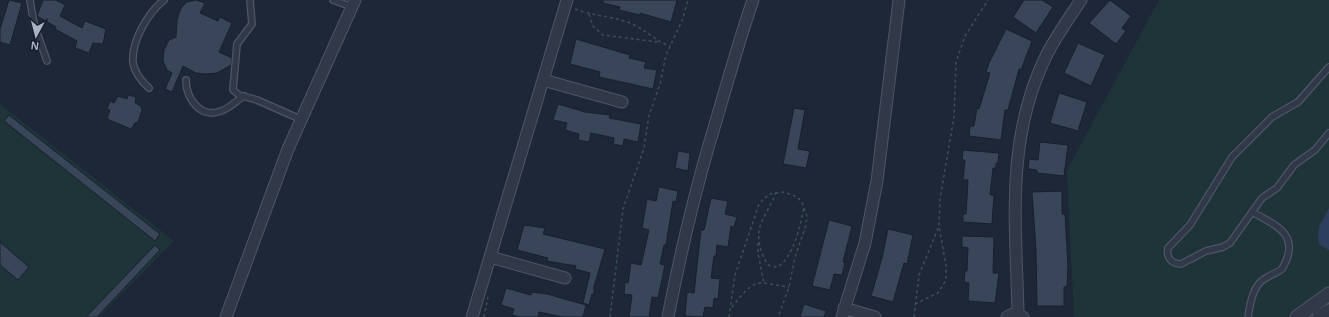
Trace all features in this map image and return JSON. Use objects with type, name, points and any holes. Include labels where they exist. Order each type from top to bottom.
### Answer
[{"type":"street","points":[[472,317],[567,0]]},
{"type":"street","points":[[668,317],[681,252],[700,173],[738,43],[753,0]]},
{"type":"street","points":[[875,317],[843,313],[865,243],[877,180],[899,0]]},
{"type":"street","points":[[1007,317],[1012,314],[1021,315],[1014,195],[1016,170],[1024,122],[1037,77],[1046,56],[1057,35],[1081,0]]},
{"type":"street","points":[[226,317],[243,267],[300,119],[354,3]]},
{"type":"street","points":[[543,80],[622,102]]},
{"type":"street","points":[[490,257],[565,278]]},
{"type":"street","points":[[1297,317],[1329,294]]},
{"type":"street","points":[[1319,317],[1329,310]]},
{"type":"lane","points":[[30,0],[34,24],[47,61]]},
{"type":"lane","points":[[149,88],[136,73],[133,54],[144,26],[164,0]]},
{"type":"lane","points":[[250,0],[252,24],[237,44],[233,90],[238,95],[245,96],[300,119]]},
{"type":"lane","points":[[333,0],[354,3]]},
{"type":"lane","points":[[1329,67],[1298,102],[1278,112],[1232,157],[1190,225],[1168,248],[1167,252],[1170,260],[1173,263],[1181,264],[1206,251],[1227,246],[1233,240],[1243,223],[1262,198],[1277,188],[1294,165],[1315,150],[1329,132]]},
{"type":"lane","points":[[186,80],[190,98],[204,111],[210,113],[222,111],[245,96]]},
{"type":"lane","points":[[1248,317],[1252,299],[1258,286],[1265,278],[1282,269],[1289,244],[1286,235],[1280,228],[1252,212]]},
{"type":"path","points":[[610,317],[623,209],[644,148],[649,115],[660,84],[670,46],[682,21],[688,0]]},
{"type":"path","points":[[915,304],[938,293],[946,280],[946,264],[939,226],[940,199],[954,117],[958,53],[965,36],[988,0]]},
{"type":"path","points":[[575,9],[589,14],[630,23],[647,32],[658,42]]},
{"type":"path","points":[[589,14],[593,26],[603,35],[658,42],[670,46]]},
{"type":"path","points":[[764,282],[758,253],[760,226],[776,192]]},
{"type":"path","points":[[729,317],[735,275],[759,204],[763,198],[776,192],[791,194],[797,197],[804,206],[807,216],[806,225],[795,257],[789,287],[778,317]]},
{"type":"path","points":[[758,241],[767,264],[773,267],[780,266],[795,242],[804,206]]},
{"type":"path","points":[[914,317],[916,287],[922,263],[939,226]]},
{"type":"path","points":[[731,308],[752,285],[764,282],[789,287]]},
{"type":"green space","points":[[1159,0],[1329,0],[1329,317],[1074,317],[1067,170]]},
{"type":"green space","points":[[0,104],[174,241],[99,317],[0,317]]},
{"type":"water","points":[[1329,208],[1329,250],[1320,245],[1318,240],[1319,227]]},
{"type":"building","points":[[9,0],[22,3],[10,45],[0,42],[0,29]]},
{"type":"building","points":[[43,0],[56,0],[65,5],[60,16],[82,28],[85,21],[106,29],[103,44],[93,43],[89,53],[75,48],[77,41],[55,29],[56,27],[37,16]]},
{"type":"building","points":[[196,0],[205,3],[200,13],[218,21],[220,17],[232,23],[219,52],[232,58],[231,65],[217,73],[205,74],[196,73],[183,66],[172,92],[165,89],[172,73],[167,70],[163,61],[164,50],[169,40],[176,37],[177,20],[181,8],[187,2]]},
{"type":"building","points":[[603,0],[677,0],[671,22],[640,13],[640,15],[619,10],[620,7],[603,3]]},
{"type":"building","points":[[1024,0],[1042,0],[1053,7],[1036,33],[1013,17]]},
{"type":"building","points":[[1110,0],[1131,16],[1122,28],[1126,31],[1116,44],[1089,23]]},
{"type":"building","points":[[1006,29],[1032,41],[1021,70],[1019,69],[1008,110],[1005,110],[1001,140],[969,136],[970,126],[974,126],[977,108],[979,109],[990,73],[986,72],[989,63]]},
{"type":"building","points":[[576,39],[630,55],[629,58],[646,62],[644,68],[657,70],[653,89],[599,77],[600,72],[570,64]]},
{"type":"building","points":[[1078,43],[1105,55],[1091,86],[1064,73]]},
{"type":"building","points":[[1059,93],[1087,102],[1078,131],[1050,123]]},
{"type":"building","points":[[128,95],[136,97],[135,103],[141,106],[142,110],[138,122],[135,123],[131,129],[107,119],[110,110],[107,109],[110,101],[114,103],[118,96],[127,99]]},
{"type":"building","points":[[558,104],[585,112],[610,115],[609,118],[641,124],[638,142],[624,139],[623,146],[613,144],[614,138],[591,133],[589,142],[578,140],[579,134],[565,130],[567,123],[553,120]]},
{"type":"building","points":[[794,108],[805,110],[798,149],[810,151],[806,168],[783,164]]},
{"type":"building","points":[[9,115],[160,234],[155,241],[4,121]]},
{"type":"building","points":[[1040,142],[1068,145],[1064,176],[1037,173],[1037,170],[1028,169],[1029,159],[1038,160]]},
{"type":"building","points":[[963,150],[999,153],[996,168],[993,168],[990,195],[994,195],[992,224],[963,222],[963,214],[966,214],[968,180],[963,180],[965,160],[962,160]]},
{"type":"building","points":[[678,151],[690,153],[688,171],[675,168]]},
{"type":"building","points":[[659,187],[678,191],[676,202],[673,201],[666,245],[664,245],[660,264],[665,265],[658,298],[652,297],[649,317],[629,317],[632,295],[624,294],[625,282],[628,283],[631,263],[641,265],[649,230],[642,228],[647,199],[656,201]]},
{"type":"building","points":[[1062,191],[1062,214],[1065,214],[1068,265],[1067,287],[1064,287],[1064,306],[1037,306],[1036,250],[1032,192]]},
{"type":"building","points":[[711,198],[728,201],[725,214],[737,217],[734,227],[731,226],[728,247],[717,245],[716,256],[714,256],[711,278],[720,279],[718,299],[714,298],[713,308],[705,307],[703,317],[685,316],[687,292],[694,293],[701,230],[704,230]]},
{"type":"building","points":[[829,220],[852,226],[843,262],[845,263],[842,275],[834,274],[830,290],[812,286]]},
{"type":"building","points":[[524,225],[545,228],[543,234],[605,249],[594,287],[594,295],[592,294],[589,305],[583,303],[590,273],[575,269],[576,266],[547,261],[548,258],[517,250]]},
{"type":"building","points":[[888,229],[913,235],[907,264],[904,263],[893,302],[871,296],[882,258]]},
{"type":"building","points":[[962,236],[994,237],[993,273],[999,273],[995,303],[968,301],[969,283],[964,282],[965,271],[967,271],[968,248],[962,247]]},
{"type":"building","points":[[0,242],[29,267],[18,280],[0,265]]},
{"type":"building","points":[[155,245],[160,250],[97,317],[86,317]]},
{"type":"building","points":[[506,288],[531,295],[532,292],[547,294],[586,305],[583,317],[563,317],[539,312],[538,317],[520,317],[512,315],[514,309],[501,305]]},
{"type":"building","points":[[804,304],[826,311],[824,317],[800,317]]}]
